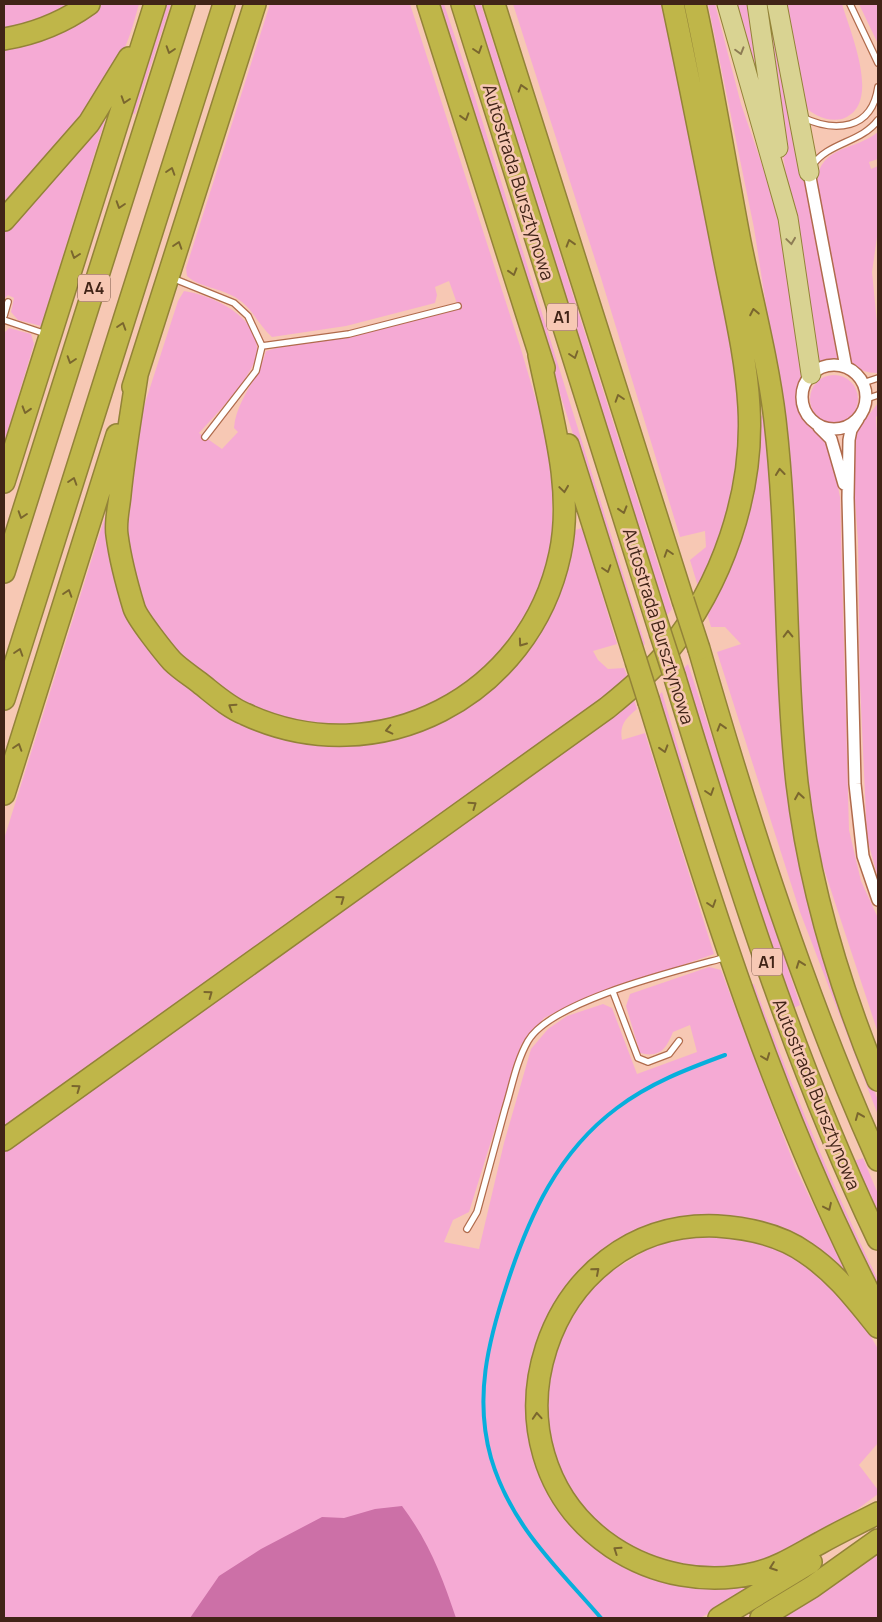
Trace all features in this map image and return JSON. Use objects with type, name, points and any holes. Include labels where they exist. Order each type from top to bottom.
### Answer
[{"type":"highway","points":[[4,39],[46,28],[78,12],[89,4]]},
{"type":"highway","name":"A4","points":[[4,572],[184,4]]},
{"type":"highway","name":"A4","points":[[4,699],[224,4]]},
{"type":"highway","points":[[4,794],[255,4]]},
{"type":"highway","points":[[428,4],[729,956],[783,1101],[818,1185],[878,1310]]},
{"type":"highway","name":"Autostrada Bursztynowa","points":[[462,4],[603,445],[707,783],[785,1018],[834,1143],[878,1239]]},
{"type":"highway","name":"Autostrada Bursztynowa","points":[[494,4],[699,649],[748,811],[828,1040],[878,1160]]},
{"type":"highway","points":[[4,1140],[607,708],[668,652],[706,593],[730,538],[741,497],[747,467],[749,408],[741,340],[673,4]]},
{"type":"highway","points":[[694,4],[774,417],[786,542],[789,668],[796,774],[807,844],[831,947],[864,1047],[878,1080]]},
{"type":"highway","points":[[4,220],[89,123],[153,12]]},
{"type":"highway","points":[[4,482],[153,12]]},
{"type":"highway","points":[[137,375],[116,532],[134,611],[172,661],[231,707],[246,715],[284,728],[306,733],[352,736],[375,733],[410,724],[461,700],[478,688],[507,662],[536,619],[550,589],[560,556],[565,496],[540,355]]},
{"type":"highway","points":[[864,1047],[878,1067]]},
{"type":"highway","points":[[878,1327],[831,1272],[792,1245],[753,1231],[731,1227],[708,1226],[675,1230],[638,1242],[617,1254],[587,1278],[572,1296],[560,1314],[546,1346],[540,1364],[536,1399],[539,1438],[556,1484],[572,1510],[606,1543],[624,1555],[660,1570],[680,1575],[714,1578],[759,1572],[788,1562],[878,1514]]},
{"type":"highway","points":[[718,1618],[786,1578],[878,1514]]},
{"type":"highway","points":[[761,1618],[812,1587],[878,1540]]},
{"type":"main road","points":[[727,4],[788,218]]},
{"type":"main road","points":[[757,4],[811,374]]},
{"type":"main road","points":[[777,4],[808,172]]},
{"type":"street","points":[[808,172],[846,367]]},
{"type":"street","points":[[848,498],[831,439],[808,417],[802,401],[804,384],[811,374],[828,366],[846,367],[856,373],[863,383],[866,399],[864,410],[851,430],[849,440],[848,498],[858,824],[863,856],[878,900]]},
{"type":"street","points":[[816,425],[827,429],[839,429],[849,426],[858,419]]},
{"type":"lane","points":[[850,4],[878,63]]},
{"type":"lane","points":[[799,115],[825,126],[847,126],[869,112],[874,104],[878,87]]},
{"type":"lane","points":[[808,172],[818,158],[828,149],[861,136],[878,120]]},
{"type":"lane","points":[[168,277],[234,303],[248,316],[262,346],[256,371],[205,437]]},
{"type":"lane","points":[[4,316],[8,302]]},
{"type":"lane","points":[[262,346],[349,334],[458,306]]},
{"type":"lane","points":[[4,320],[50,335]]},
{"type":"lane","points":[[863,383],[878,378]]},
{"type":"lane","points":[[866,399],[878,395]]},
{"type":"lane","points":[[467,1229],[477,1212],[518,1064],[529,1040],[543,1023],[565,1009],[729,956]]},
{"type":"lane","points":[[613,992],[638,1058],[648,1062],[668,1054],[678,1041]]},
{"type":"shaded area","points":[[4,4],[74,4],[44,20],[4,31]]},
{"type":"shaded area","points":[[100,4],[139,4],[125,47],[113,70],[86,112],[4,209],[4,46],[71,23]]},
{"type":"shaded area","points":[[163,4],[171,4],[135,114],[130,113]]},
{"type":"shaded area","points":[[270,4],[410,4],[520,346],[546,434],[552,486],[552,540],[539,595],[498,661],[413,718],[360,728],[282,722],[216,690],[162,637],[147,610],[135,582],[125,543],[131,453],[178,301],[184,291],[212,299],[226,306],[239,315],[249,326],[255,338],[257,352],[247,376],[199,433],[222,449],[238,432],[234,428],[239,408],[263,361],[266,351],[284,346],[360,333],[459,309],[449,281],[435,287],[437,295],[435,303],[346,326],[272,337],[242,302],[228,293],[199,283],[187,276],[186,268]]},
{"type":"shaded area","points":[[436,4],[444,4],[472,88],[645,644],[641,648]]},
{"type":"shaded area","points":[[474,4],[481,4],[672,609],[666,617]]},
{"type":"shaded area","points":[[513,4],[664,4],[740,380],[742,439],[734,500],[699,590],[690,560],[706,547],[705,531],[680,537],[601,278]]},
{"type":"shaded area","points":[[708,4],[715,4],[741,104],[769,185],[784,242],[803,372],[797,396],[797,406],[804,421],[829,443],[840,497],[849,830],[861,881],[878,918],[878,1033],[821,860],[806,771],[798,645],[796,520],[786,434],[754,228]]},
{"type":"shaded area","points":[[733,4],[752,4],[762,103]]},
{"type":"shaded area","points":[[761,4],[771,4],[791,95],[838,361],[827,360],[814,367]]},
{"type":"shaded area","points":[[783,4],[842,4],[857,51],[862,86],[860,100],[854,112],[842,119],[831,120],[821,117],[812,113],[804,106]]},
{"type":"shaded area","points":[[859,4],[878,4],[878,44]]},
{"type":"shaded area","points":[[107,114],[41,326],[18,320],[11,312],[14,298],[8,295],[4,299],[4,232]]},
{"type":"shaded area","points":[[878,132],[878,159],[869,162],[871,169],[878,166],[878,230],[872,272],[878,333],[878,373],[862,370],[850,361],[816,185],[824,162],[831,155]]},
{"type":"shaded area","points":[[9,328],[31,334],[34,344],[4,444],[4,333]]},
{"type":"shaded area","points":[[834,375],[843,377],[851,382],[856,390],[858,399],[856,408],[851,416],[843,421],[834,423],[825,421],[817,416],[812,408],[810,399],[812,390],[817,382],[825,377]]},
{"type":"shaded area","points":[[878,403],[878,415],[876,417],[878,450],[878,878],[867,838],[860,685],[858,541],[851,445],[858,429]]},
{"type":"shaded area","points":[[765,415],[776,494],[779,659],[849,1028],[878,1100],[878,1115],[800,912],[717,652],[741,644],[725,627],[711,627],[706,610],[730,567],[747,519],[757,461],[758,417]]},
{"type":"shaded area","points":[[109,504],[113,547],[182,681],[326,743],[384,740],[429,726],[471,704],[507,675],[533,642],[551,608],[572,531],[582,528],[617,644],[593,651],[598,660],[608,669],[624,668],[628,678],[565,727],[4,1128],[4,839]]},
{"type":"shaded area","points":[[688,664],[800,1005],[794,1008],[760,914],[682,670]]},
{"type":"shaded area","points":[[662,692],[701,826],[696,828],[657,697]]},
{"type":"shaded area","points":[[633,697],[637,709],[624,722],[621,735],[622,740],[645,733],[714,954],[577,1002],[544,1018],[521,1045],[469,1212],[453,1220],[444,1242],[479,1249],[504,1143],[531,1049],[548,1029],[567,1016],[603,1004],[612,1008],[637,1074],[697,1052],[690,1025],[673,1032],[668,1043],[661,1051],[653,1054],[640,1053],[626,1006],[630,994],[709,967],[721,970],[795,1167],[849,1279],[820,1256],[673,1224],[552,1313],[540,1465],[629,1565],[768,1582],[700,1618],[4,1618],[4,1152]]},
{"type":"shaded area","points":[[754,984],[812,1134],[878,1280],[878,1294],[839,1212],[748,986]]},
{"type":"shaded area","points":[[863,1158],[878,1194],[878,1213],[854,1161]]},
{"type":"shaded area","points":[[730,1234],[769,1242],[801,1258],[859,1316],[878,1349],[878,1443],[859,1465],[878,1490],[878,1494],[828,1531],[753,1567],[711,1573],[641,1555],[611,1536],[587,1514],[568,1487],[551,1448],[547,1416],[549,1375],[557,1342],[574,1309],[607,1274],[650,1248],[688,1236]]},
{"type":"shaded area","points":[[402,1506],[420,1533],[434,1560],[456,1618],[190,1618],[219,1576],[261,1549],[322,1517],[344,1518],[375,1509]]},
{"type":"shaded area","points":[[878,1553],[878,1618],[778,1618],[810,1601]]},
{"type":"waterway","points":[[601,1618],[537,1544],[510,1505],[500,1482],[491,1458],[484,1414],[485,1370],[489,1349],[500,1306],[525,1234],[548,1187],[578,1144],[596,1125],[642,1091],[683,1071],[725,1055]]}]
